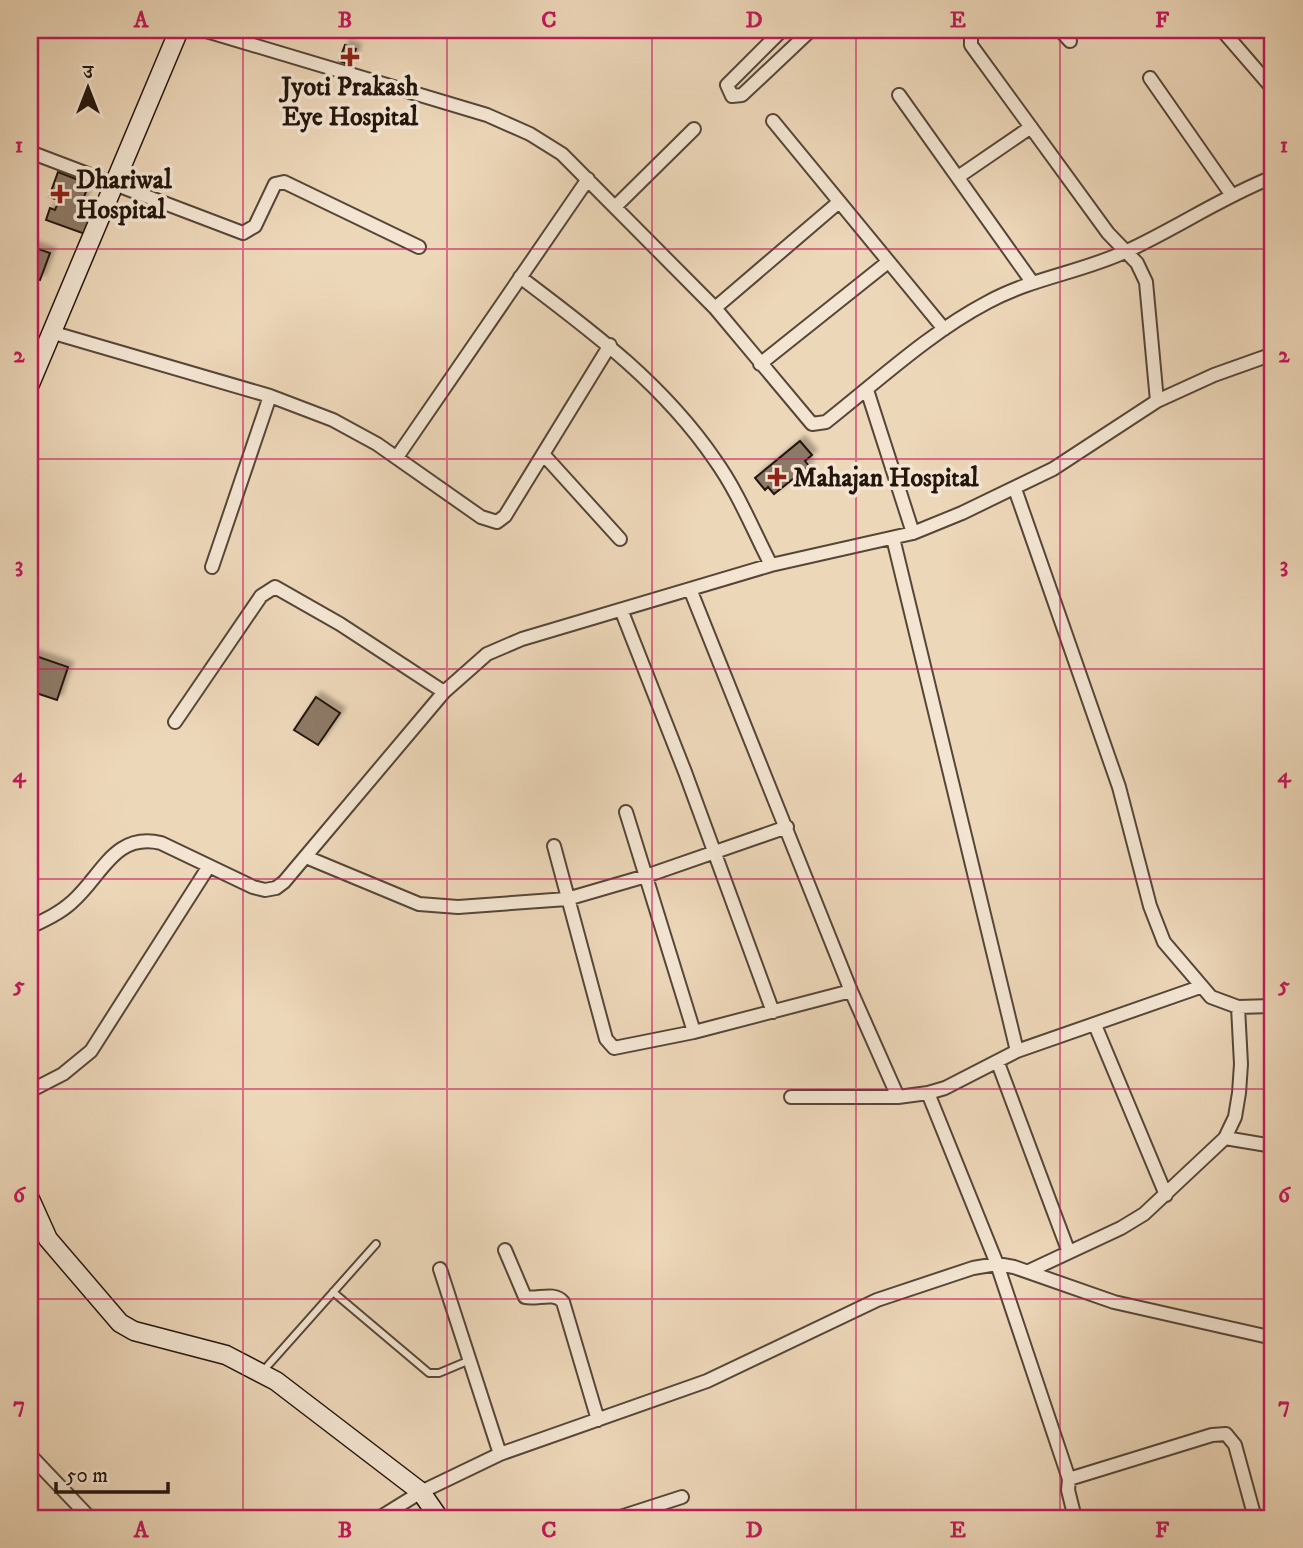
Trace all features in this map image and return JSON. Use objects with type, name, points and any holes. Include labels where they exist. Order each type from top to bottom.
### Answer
[{"type":"street","points":[[30,384],[54,333],[180,30]]},
{"type":"street","points":[[203,30],[487,116],[530,134],[562,154],[715,308],[812,424],[826,422],[944,328],[987,302],[1032,282],[1125,252],[1231,194],[1273,177]]},
{"type":"street","points":[[782,30],[727,85],[732,96],[742,94],[805,32]]},
{"type":"street","points":[[971,30],[971,45],[1108,233],[1137,263],[1146,282],[1157,401]]},
{"type":"street","points":[[1060,30],[1070,41]]},
{"type":"street","points":[[1222,30],[1273,89]]},
{"type":"street","points":[[1150,78],[1231,194]]},
{"type":"street","points":[[899,95],[1032,282]]},
{"type":"street","points":[[773,121],[944,328]]},
{"type":"street","points":[[957,177],[1031,127]]},
{"type":"street","points":[[616,206],[694,129]]},
{"type":"street","points":[[30,152],[243,233],[255,226],[275,184],[284,182],[419,247]]},
{"type":"street","points":[[397,457],[588,179]]},
{"type":"street","points":[[715,308],[839,202]]},
{"type":"street","points":[[760,364],[888,262]]},
{"type":"street","points":[[520,277],[610,345],[667,400],[717,462],[771,565]]},
{"type":"street","points":[[54,333],[270,396],[333,420],[397,457],[481,517],[497,522],[505,516],[610,345]]},
{"type":"street","points":[[30,926],[70,904],[114,855],[131,842],[144,839],[161,843],[265,890],[276,888],[306,858],[444,692],[487,654],[522,639],[622,612],[771,565],[913,533],[1015,489],[1053,468],[1157,401],[1214,375],[1273,354]]},
{"type":"street","points":[[867,390],[913,533]]},
{"type":"street","points":[[212,567],[270,396]]},
{"type":"street","points":[[543,454],[620,539]]},
{"type":"street","points":[[1015,489],[1119,787],[1157,926],[1164,942],[1200,987],[1223,1004],[1238,1007],[1273,1006]]},
{"type":"street","points":[[893,538],[1017,1051]]},
{"type":"street","points":[[175,722],[261,596],[275,587],[340,624],[444,692]]},
{"type":"street","points":[[690,589],[851,990],[898,1097]]},
{"type":"street","points":[[622,612],[716,853],[773,1012]]},
{"type":"street","points":[[626,812],[694,1032]]},
{"type":"street","points":[[306,858],[404,898],[436,907],[567,899],[646,876],[787,827]]},
{"type":"street","points":[[554,846],[609,1046],[621,1048],[694,1032],[851,990]]},
{"type":"street","points":[[30,1091],[63,1074],[91,1051],[209,866]]},
{"type":"street","points":[[792,1097],[898,1097],[928,1093],[999,1063],[1017,1051],[1200,987]]},
{"type":"street","points":[[1029,1270],[1121,1228],[1166,1195],[1225,1138],[1235,1117],[1240,1093],[1238,1007]]},
{"type":"street","points":[[1095,1025],[1166,1195]]},
{"type":"street","points":[[999,1063],[1068,1250]]},
{"type":"street","points":[[928,1093],[997,1264],[1069,1479],[1068,1490],[1075,1518]]},
{"type":"street","points":[[1225,1138],[1273,1146]]},
{"type":"street","points":[[30,1199],[48,1239],[120,1323],[134,1331],[226,1354],[262,1373],[421,1492],[439,1518]]},
{"type":"street","points":[[505,1250],[524,1297],[553,1296],[563,1302],[598,1420]]},
{"type":"street","points":[[379,1518],[421,1492],[500,1454],[707,1381],[877,1300],[973,1268],[997,1264],[1029,1270],[1114,1302],[1273,1338]]},
{"type":"street","points":[[440,1269],[500,1454]]},
{"type":"street","points":[[1069,1479],[1212,1435],[1226,1434],[1235,1445],[1255,1518]]},
{"type":"street","points":[[30,1455],[90,1518]]},
{"type":"street","points":[[617,1518],[658,1512],[682,1497]]},
{"type":"lane","points":[[262,1373],[376,1244]]},
{"type":"lane","points":[[333,1292],[429,1373],[439,1373],[470,1360]]},
{"type":"building","points":[[345,45],[356,49],[350,65],[339,61]]},
{"type":"building","points":[[58,172],[89,184],[79,210],[91,215],[85,234],[46,220],[50,208],[55,210],[59,200],[49,197]]},
{"type":"building","points":[[30,246],[50,253],[40,280],[30,276]]},
{"type":"building","points":[[800,441],[812,455],[805,461],[809,466],[774,494],[768,487],[765,490],[755,478]]},
{"type":"building","points":[[30,654],[68,667],[57,700],[30,691]]},
{"type":"building","points":[[316,697],[340,713],[318,745],[294,730]]},
{"type":"place","name":"Jyoti Prakash Eye Hospital","points":[[350,57]]},
{"type":"place","name":"Dhariwal Hospital","points":[[60,194]]},
{"type":"place","name":"Mahajan Hospital","points":[[777,477]]}]
